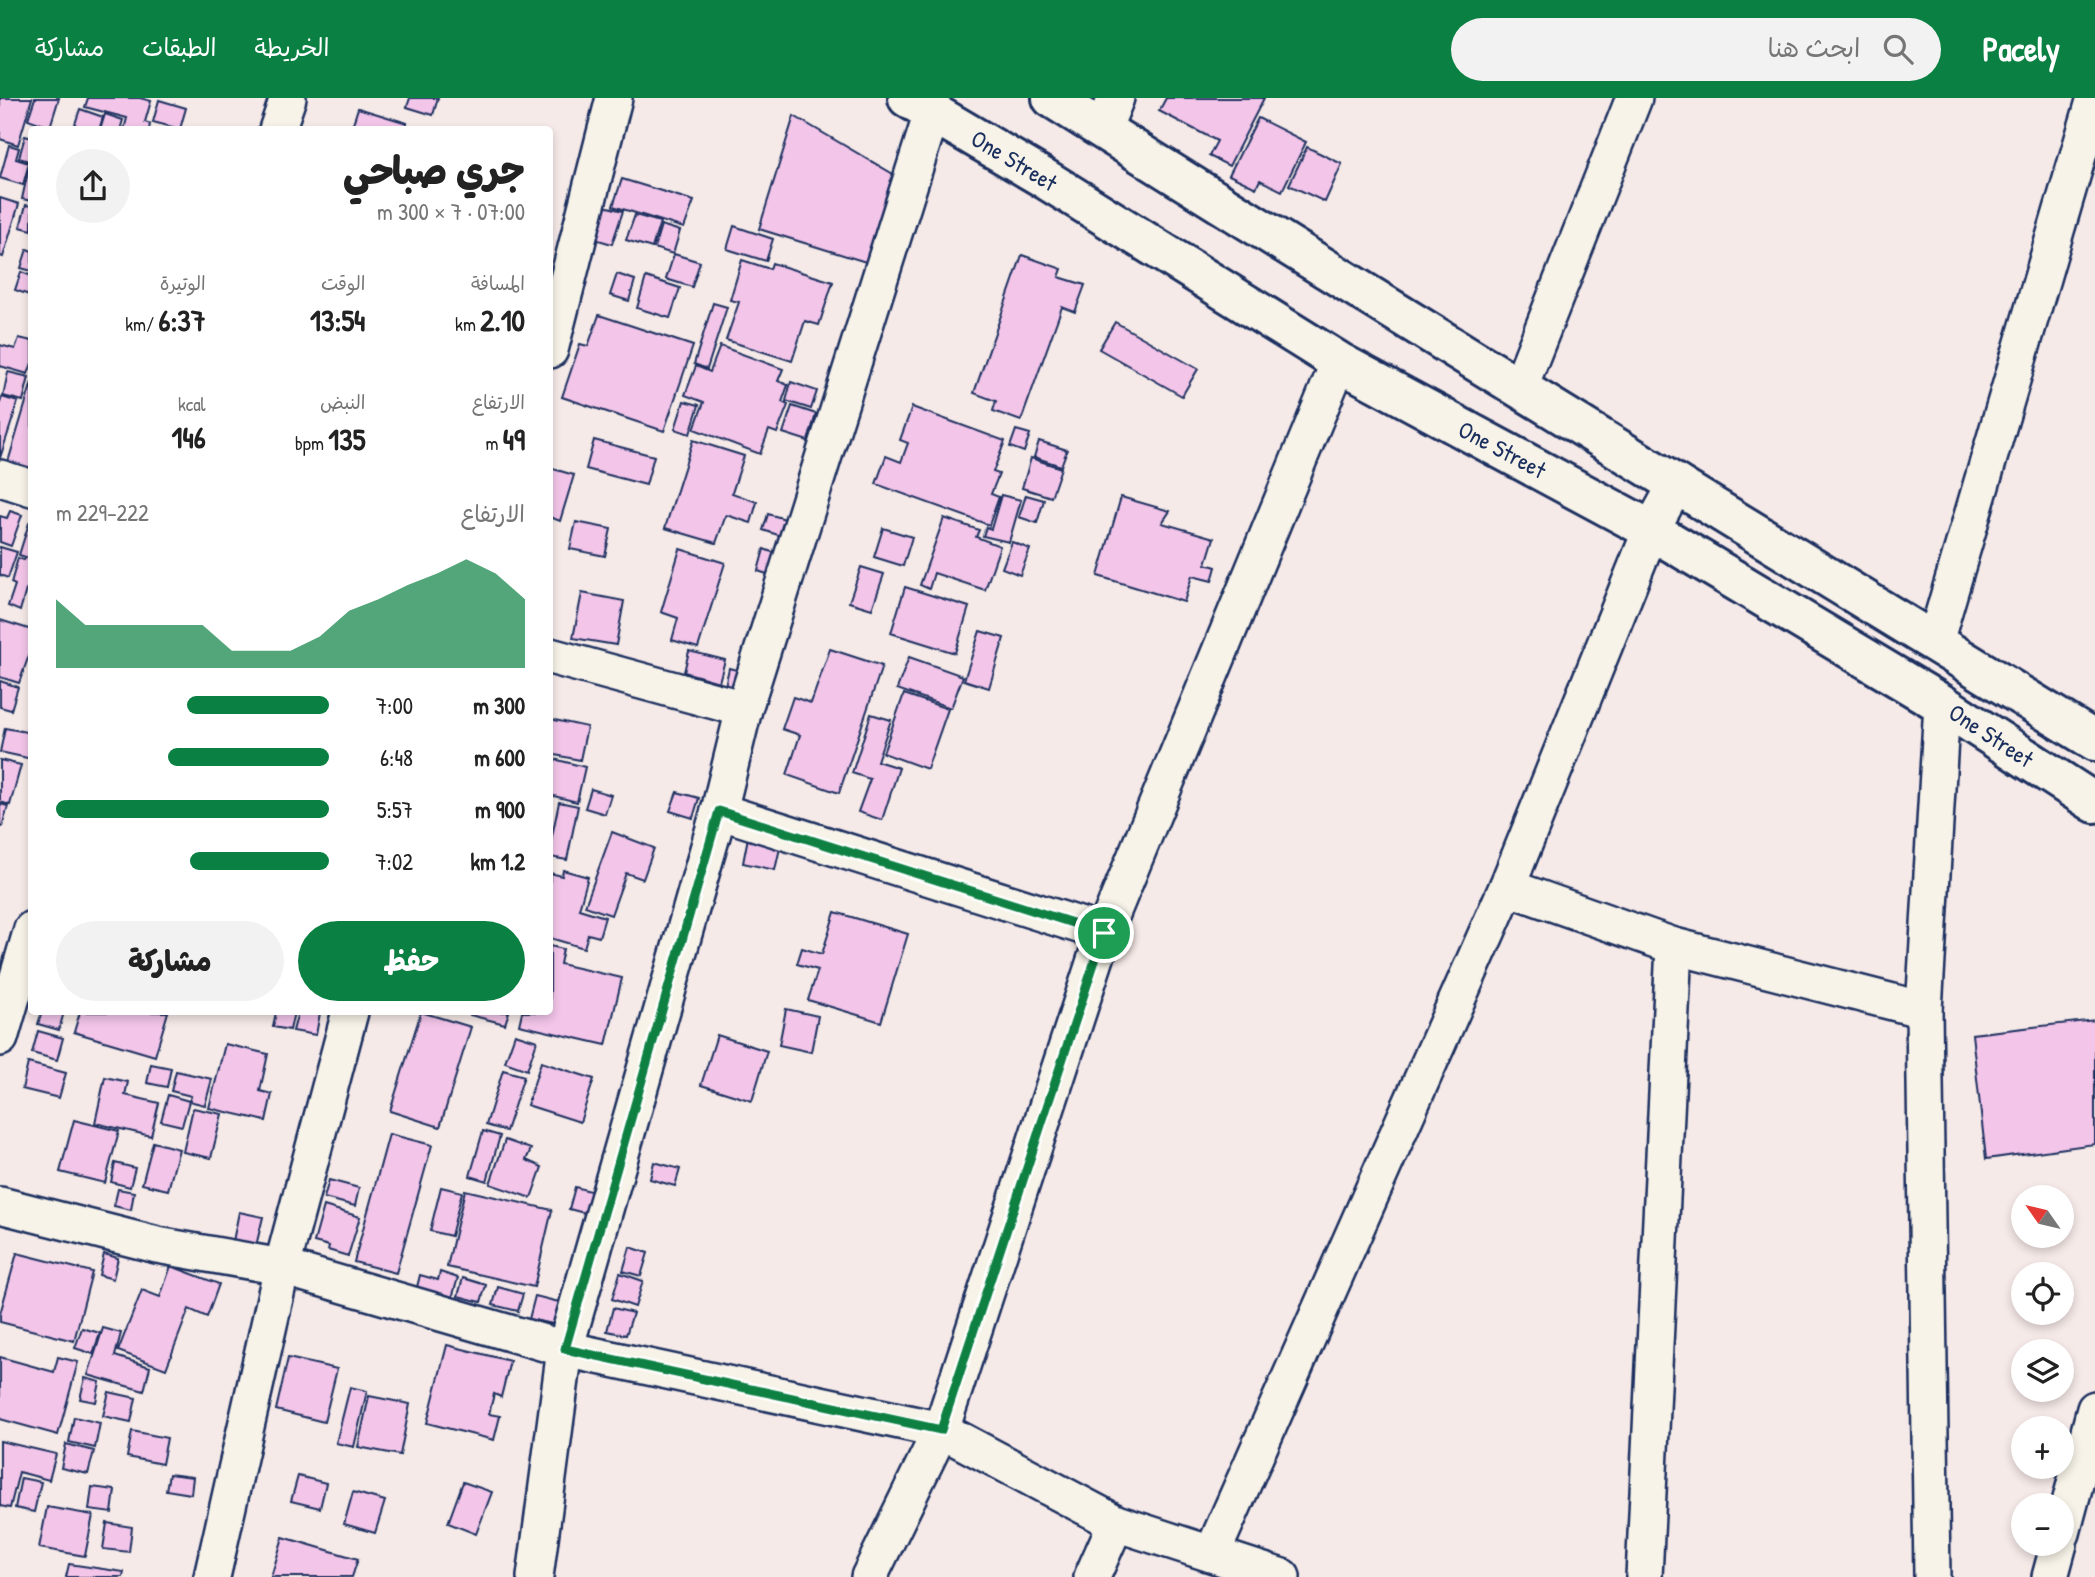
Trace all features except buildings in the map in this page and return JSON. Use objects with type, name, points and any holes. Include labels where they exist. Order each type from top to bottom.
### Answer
[{"type":"street","points":[[278,126],[288,98]]},
{"type":"street","points":[[553,338],[614,98]]},
{"type":"street","name":"One Street","points":[[1052,98],[1110,114],[1519,389],[2095,741]]},
{"type":"street","points":[[1519,389],[1634,98]]},
{"type":"street","points":[[1935,642],[2095,98]]},
{"type":"street","points":[[536,1577],[565,1349],[719,811],[744,709],[920,106]]},
{"type":"street","name":"One Street","points":[[920,106],[1042,177],[1339,362],[1651,530],[1942,704],[2095,803]]},
{"type":"street","points":[[869,1577],[941,1430],[1104,933],[1339,362]]},
{"type":"street","points":[[0,478],[28,487]]},
{"type":"street","points":[[1212,1554],[1507,887],[1651,530],[1677,484]]},
{"type":"street","points":[[553,657],[744,709]]},
{"type":"street","points":[[1932,1577],[1924,1010],[1942,704]]},
{"type":"street","points":[[719,811],[1104,933]]},
{"type":"street","points":[[1507,887],[1674,947],[1924,1010]]},
{"type":"street","points":[[0,1038],[28,943]]},
{"type":"street","points":[[1644,1577],[1674,947]]},
{"type":"street","points":[[212,1577],[282,1267],[349,1015]]},
{"type":"street","points":[[0,1205],[157,1245],[282,1267],[565,1349],[941,1430],[1116,1523],[1282,1577]]},
{"type":"street","points":[[2073,1493],[2095,1409]]},
{"type":"street","points":[[1092,1577],[1116,1523]]},
{"type":"street","points":[[2050,1577],[2056,1556]]},
{"type":"route","points":[[719,811],[1104,933],[941,1430],[565,1349],[719,811]]}]
